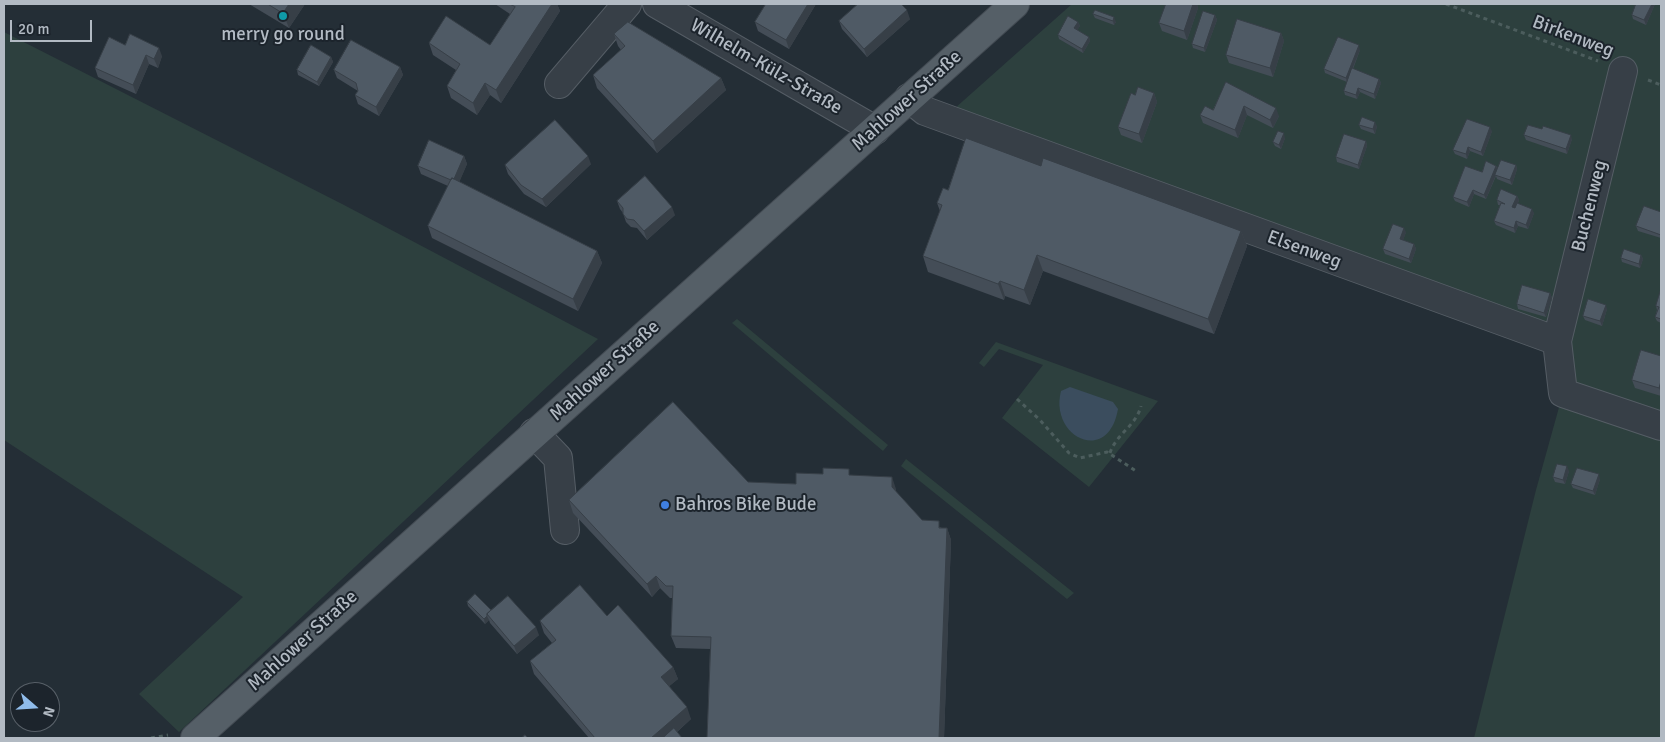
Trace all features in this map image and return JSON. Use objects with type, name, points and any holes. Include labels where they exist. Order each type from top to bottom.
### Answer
[{"type":"main road","name":"Mahlower Straße","points":[[195,738],[1015,4]]},
{"type":"street","points":[[559,84],[626,4]]},
{"type":"street","name":"Wilhelm-Külz-Straße","points":[[657,4],[875,130]]},
{"type":"street","name":"Buchenweg","points":[[1557,341],[1623,71]]},
{"type":"street","name":"Elsenweg","points":[[909,98],[925,111],[1557,341]]},
{"type":"street","points":[[1557,341],[1563,393],[1661,426]]},
{"type":"street","points":[[534,433],[558,458],[565,530]]},
{"type":"path","name":"Birkenweg","points":[[1446,4],[1661,85]]},
{"type":"path","points":[[1017,399],[1040,420],[1069,453],[1080,458],[1107,452],[1136,471]]},
{"type":"path","points":[[1110,453],[1118,438],[1134,424],[1141,406]]},
{"type":"green space","points":[[1072,4],[1661,4],[1661,738],[1474,738],[1536,490],[1563,393],[1557,341],[936,125]]},
{"type":"green space","points":[[4,32],[344,205],[598,339],[179,732],[139,694],[243,597],[4,440]]},
{"type":"green space","points":[[737,319],[888,445],[883,451],[732,323]]},
{"type":"green space","points":[[996,342],[1158,401],[1089,487],[1002,418],[1043,365],[999,349],[984,367],[979,363]]},
{"type":"green space","points":[[906,459],[1074,593],[1067,599],[901,466]]},
{"type":"water","points":[[1070,387],[1113,402],[1118,409],[1112,426],[1103,437],[1092,440],[1081,439],[1071,432],[1063,421],[1060,407],[1061,391]]},
{"type":"building","points":[[268,4],[289,4],[283,13]]},
{"type":"building","points":[[510,4],[552,4],[496,90],[485,83],[473,103],[447,86],[460,64],[429,43],[446,16],[490,45],[515,7]]},
{"type":"building","points":[[766,4],[808,4],[786,40],[755,22]]},
{"type":"building","points":[[858,4],[901,4],[907,10],[864,49],[839,21]]},
{"type":"building","points":[[1166,4],[1193,4],[1184,31],[1159,23]]},
{"type":"building","points":[[1636,4],[1652,4],[1644,20],[1632,15]]},
{"type":"building","points":[[1095,10],[1114,17],[1113,21],[1093,14]]},
{"type":"building","points":[[1203,11],[1215,15],[1204,48],[1192,44]]},
{"type":"building","points":[[1068,16],[1078,22],[1074,28],[1089,37],[1082,49],[1058,35]]},
{"type":"building","points":[[1237,19],[1281,33],[1270,68],[1226,55]]},
{"type":"building","points":[[628,22],[721,78],[653,141],[593,75],[625,46],[614,34]]},
{"type":"building","points":[[130,34],[159,48],[154,59],[146,55],[133,85],[95,68],[109,37],[125,45]]},
{"type":"building","points":[[1338,37],[1359,45],[1346,78],[1324,69]]},
{"type":"building","points":[[351,40],[400,67],[376,107],[355,95],[358,91],[356,83],[334,70]]},
{"type":"building","points":[[311,45],[331,57],[317,82],[297,70]]},
{"type":"building","points":[[1352,68],[1379,79],[1374,94],[1358,88],[1356,95],[1344,91]]},
{"type":"building","points":[[1226,82],[1276,108],[1270,120],[1244,106],[1235,130],[1200,115],[1205,106],[1213,110]]},
{"type":"building","points":[[1138,87],[1154,93],[1139,134],[1118,127],[1131,93],[1135,95]]},
{"type":"building","points":[[1362,117],[1375,122],[1373,129],[1359,125]]},
{"type":"building","points":[[1467,119],[1490,127],[1481,152],[1468,147],[1466,154],[1453,150]]},
{"type":"building","points":[[555,120],[588,156],[542,199],[521,185],[505,165]]},
{"type":"building","points":[[1528,125],[1542,129],[1543,126],[1571,135],[1566,149],[1524,135]]},
{"type":"building","points":[[1278,131],[1284,133],[1279,145],[1273,142]]},
{"type":"building","points":[[1344,134],[1366,141],[1358,165],[1336,157]]},
{"type":"building","points":[[966,138],[1041,166],[1043,158],[1241,231],[1208,319],[1037,255],[1024,290],[1000,281],[998,284],[923,256],[942,205],[937,203],[943,188],[948,190]]},
{"type":"building","points":[[429,140],[464,156],[454,179],[452,178],[451,180],[418,166]]},
{"type":"building","points":[[1501,160],[1516,165],[1510,180],[1495,175]]},
{"type":"building","points":[[1486,161],[1496,166],[1484,195],[1473,190],[1467,202],[1453,197],[1465,166],[1482,172]]},
{"type":"building","points":[[645,176],[672,207],[644,231],[634,220],[627,219],[623,214],[623,208],[617,201]]},
{"type":"building","points":[[452,178],[597,251],[573,299],[428,226]]},
{"type":"building","points":[[1501,189],[1517,196],[1512,207],[1515,208],[1517,203],[1532,209],[1526,225],[1516,221],[1514,228],[1494,221],[1501,203],[1505,204],[1497,200]]},
{"type":"building","points":[[1644,206],[1661,212],[1661,235],[1636,226]]},
{"type":"building","points":[[1393,224],[1404,228],[1400,239],[1414,244],[1409,259],[1383,249]]},
{"type":"building","points":[[1624,249],[1641,255],[1639,264],[1621,258]]},
{"type":"building","points":[[1522,285],[1550,293],[1544,313],[1517,304]]},
{"type":"building","points":[[1661,289],[1661,319],[1655,317],[1659,307],[1656,306]]},
{"type":"building","points":[[1588,299],[1606,305],[1600,321],[1583,316]]},
{"type":"building","points":[[1641,350],[1661,356],[1661,381],[1659,388],[1632,380]]},
{"type":"building","points":[[673,402],[748,482],[796,484],[796,473],[823,474],[823,468],[849,469],[849,475],[892,477],[892,487],[922,520],[939,521],[939,528],[947,528],[939,738],[707,738],[711,637],[671,636],[673,586],[666,586],[656,576],[647,584],[569,500]]},
{"type":"building","points":[[1557,464],[1567,466],[1563,480],[1553,477]]},
{"type":"building","points":[[1577,468],[1599,474],[1593,491],[1571,484]]},
{"type":"building","points":[[580,585],[607,616],[618,605],[673,667],[661,677],[687,707],[651,738],[595,738],[530,661],[556,640],[540,621]]},
{"type":"building","points":[[475,594],[491,610],[484,619],[467,602]]},
{"type":"building","points":[[508,596],[536,627],[514,646],[487,614]]},
{"type":"building","points":[[674,728],[682,738],[663,738]]},
{"type":"place","name":"merry go round","points":[[283,16]]},
{"type":"place","name":"Bahros Bike Bude","points":[[665,505]]}]
